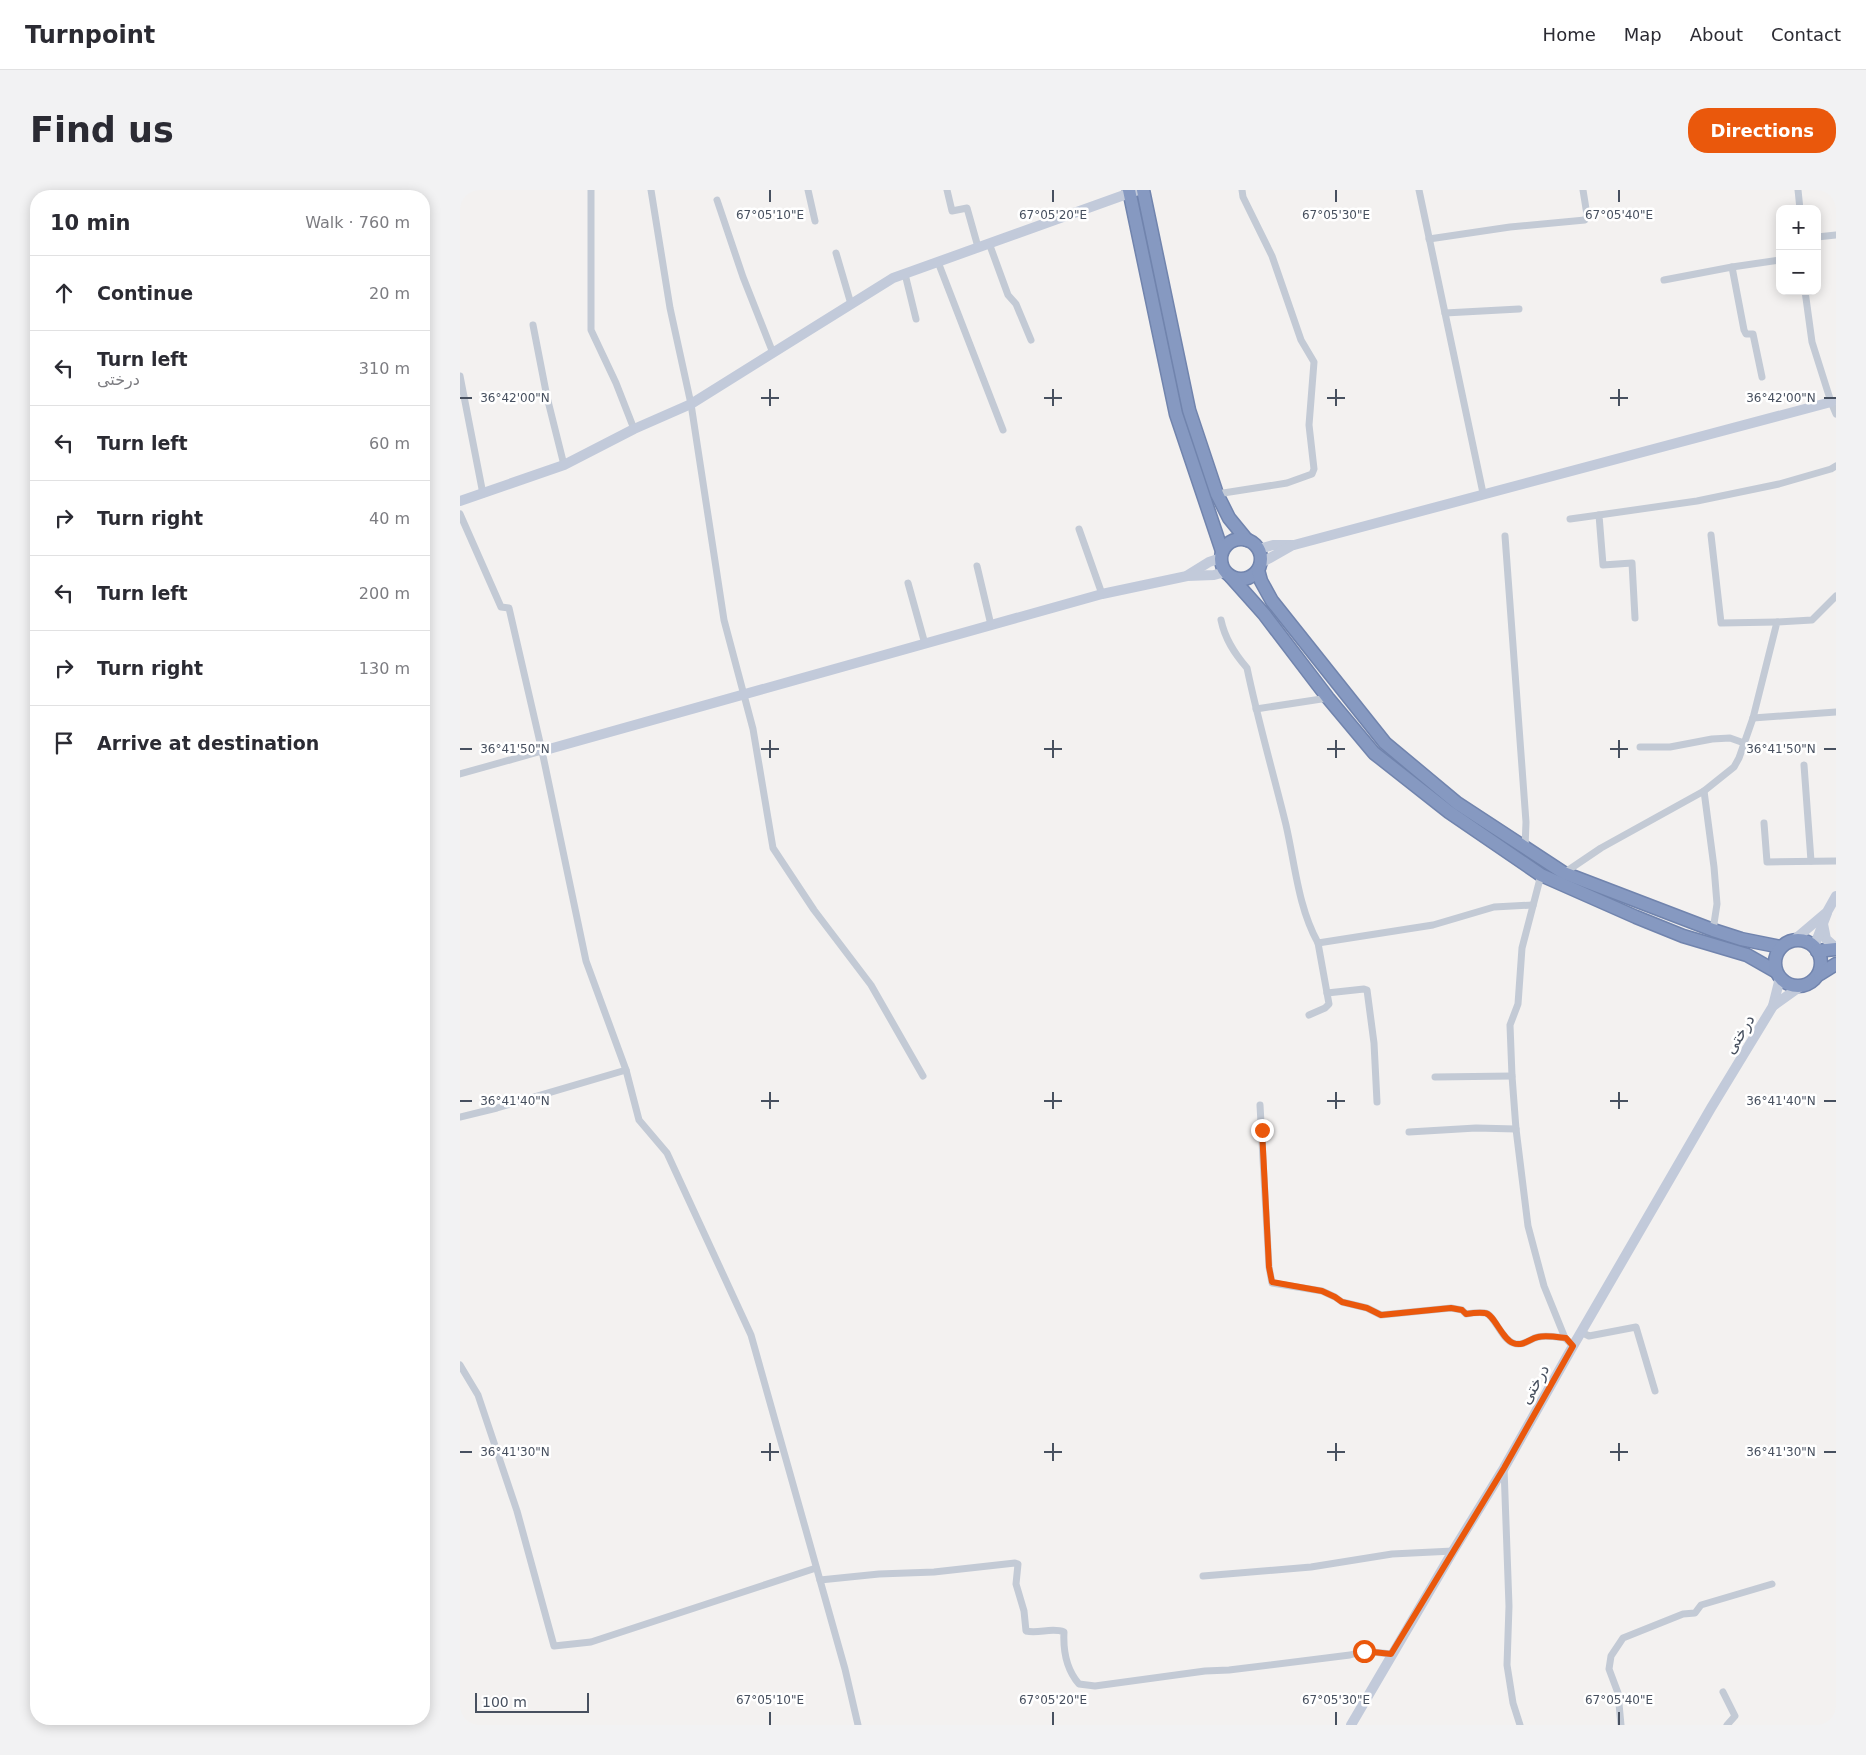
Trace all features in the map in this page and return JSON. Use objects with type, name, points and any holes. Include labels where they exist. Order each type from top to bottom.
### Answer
[{"type":"highway","points":[[1143,190],[1189,410],[1217,494],[1229,518],[1247,540],[1259,549],[1261,556],[1260,581],[1272,601],[1384,743],[1457,803],[1564,873],[1713,930],[1741,939],[1781,947]]},
{"type":"highway","points":[[1132,191],[1176,414],[1221,555],[1222,566],[1264,614],[1328,698],[1374,753],[1448,812],[1541,875],[1684,936],[1748,954],[1778,975],[1786,984],[1801,986],[1815,980],[1820,974],[1836,964]]},
{"type":"highway","points":[[1221,555],[1232,541],[1247,540]]},
{"type":"highway","points":[[1228,575],[1238,580],[1246,579],[1253,576],[1260,567]]},
{"type":"highway","points":[[1778,975],[1774,963],[1776,954],[1781,947],[1794,940],[1802,941],[1815,949],[1820,958],[1820,974]]},
{"type":"highway","points":[[1815,949],[1836,948]]},
{"type":"street","points":[[591,190],[591,330],[616,383],[634,429]]},
{"type":"street","points":[[651,190],[670,308],[691,404],[724,620],[753,729],[772,848],[814,910],[871,985],[923,1076]]},
{"type":"street","points":[[808,190],[815,221]]},
{"type":"street","points":[[947,190],[952,211],[966,208],[978,247]]},
{"type":"street","points":[[1217,494],[1287,483],[1312,474],[1314,468],[1309,425],[1314,362],[1301,340],[1272,256],[1247,205],[1242,190]]},
{"type":"street","points":[[1418,190],[1484,493]]},
{"type":"street","points":[[1429,239],[1510,227],[1585,220],[1587,215],[1583,190]]},
{"type":"street","points":[[1798,190],[1800,205]]},
{"type":"street","points":[[460,501],[564,465],[634,429],[691,404],[893,278],[1132,191]]},
{"type":"street","points":[[717,200],[743,277],[773,353]]},
{"type":"street","points":[[1821,237],[1836,235]]},
{"type":"street","points":[[989,243],[1008,295],[1016,304],[1030,340]]},
{"type":"street","points":[[836,253],[851,304]]},
{"type":"street","points":[[1664,280],[1776,261]]},
{"type":"street","points":[[938,262],[1004,430]]},
{"type":"street","points":[[1732,267],[1744,330],[1746,334],[1753,334],[1762,377]]},
{"type":"street","points":[[905,274],[916,319]]},
{"type":"street","points":[[1806,295],[1812,342],[1834,402],[1836,414]]},
{"type":"street","points":[[1445,313],[1519,309]]},
{"type":"street","points":[[533,325],[547,397],[564,465]]},
{"type":"street","points":[[460,376],[483,494]]},
{"type":"street","points":[[1259,549],[1273,545],[1294,545],[1484,493],[1834,402]]},
{"type":"street","points":[[1570,519],[1724,495],[1779,484],[1836,466]]},
{"type":"street","points":[[460,514],[501,607],[509,608],[542,751],[586,961],[626,1070],[639,1120],[667,1153],[752,1335],[845,1669],[858,1725]]},
{"type":"street","points":[[1599,515],[1603,565],[1632,563],[1635,618]]},
{"type":"street","points":[[1079,529],[1102,594]]},
{"type":"street","points":[[1711,535],[1722,623],[1812,620],[1836,596]]},
{"type":"street","points":[[1504,536],[1526,822],[1525,848]]},
{"type":"street","points":[[1260,567],[1294,545]]},
{"type":"street","points":[[1187,576],[1221,555]]},
{"type":"street","points":[[977,566],[991,625]]},
{"type":"street","points":[[460,774],[1102,594],[1187,576],[1228,575]]},
{"type":"street","points":[[908,583],[925,644]]},
{"type":"street","points":[[1221,620],[1224,633],[1233,651],[1247,668],[1286,826],[1298,888],[1310,929],[1318,943],[1328,1006],[1309,1015]]},
{"type":"street","points":[[1564,873],[1601,848],[1704,792],[1734,767],[1753,718],[1777,622]]},
{"type":"street","points":[[1256,709],[1328,698]]},
{"type":"street","points":[[1753,718],[1836,712]]},
{"type":"street","points":[[1640,747],[1670,747],[1730,738],[1744,743]]},
{"type":"street","points":[[1804,765],[1812,861]]},
{"type":"street","points":[[1704,792],[1717,904],[1713,930]]},
{"type":"street","points":[[1764,823],[1767,862],[1836,861]]},
{"type":"street","points":[[1541,875],[1522,948],[1518,1004],[1510,1025],[1512,1076],[1516,1129],[1528,1226],[1544,1286],[1569,1342]]},
{"type":"street","points":[[1815,949],[1827,912],[1836,896]]},
{"type":"street","points":[[1318,943],[1433,925],[1494,907],[1533,905]]},
{"type":"street","points":[[1794,940],[1827,912]]},
{"type":"street","points":[[1823,923],[1826,939],[1836,948]]},
{"type":"street","points":[[1773,1006],[1778,975]]},
{"type":"street","points":[[1773,1006],[1801,986]]},
{"type":"street","points":[[1327,993],[1367,990],[1374,1044],[1377,1102]]},
{"type":"street","name":"درختی","points":[[1351,1725],[1391,1654],[1504,1468],[1569,1342],[1581,1332],[1711,1108],[1773,1006]]},
{"type":"street","points":[[460,1117],[626,1070]]},
{"type":"street","points":[[1435,1077],[1512,1076]]},
{"type":"street","points":[[1260,1105],[1269,1267],[1272,1282],[1322,1291],[1342,1302],[1367,1308],[1381,1315],[1451,1308],[1462,1310],[1466,1314],[1486,1313],[1490,1315],[1496,1327],[1514,1344],[1522,1345],[1539,1336],[1569,1342]]},
{"type":"street","points":[[1410,1132],[1476,1128],[1516,1129]]},
{"type":"street","points":[[1581,1332],[1589,1336],[1636,1327],[1655,1391]]},
{"type":"street","points":[[460,1365],[478,1395],[517,1511],[554,1646],[591,1642],[816,1568]]},
{"type":"street","points":[[1504,1468],[1509,1596],[1507,1665],[1512,1703],[1520,1725]]},
{"type":"street","points":[[1203,1576],[1310,1567],[1392,1554],[1453,1550]]},
{"type":"street","points":[[820,1580],[879,1574],[934,1572],[1015,1562],[1018,1564],[1016,1584],[1024,1611],[1026,1631],[1055,1630],[1064,1632],[1064,1644],[1069,1671],[1079,1684],[1095,1686],[1350,1655],[1364,1651],[1391,1654]]},
{"type":"street","points":[[1621,1725],[1618,1694],[1609,1669],[1611,1656],[1624,1638],[1683,1614],[1695,1613],[1701,1605],[1772,1584]]},
{"type":"street","points":[[1723,1692],[1736,1716],[1727,1725]]},
{"type":"route","points":[[1262,1130],[1269,1267],[1272,1282],[1322,1291],[1342,1302],[1367,1308],[1381,1315],[1439,1308],[1457,1308],[1466,1314],[1486,1313],[1490,1315],[1496,1327],[1514,1344],[1522,1345],[1539,1336],[1566,1338],[1573,1346],[1504,1468],[1391,1654],[1364,1651]]}]
